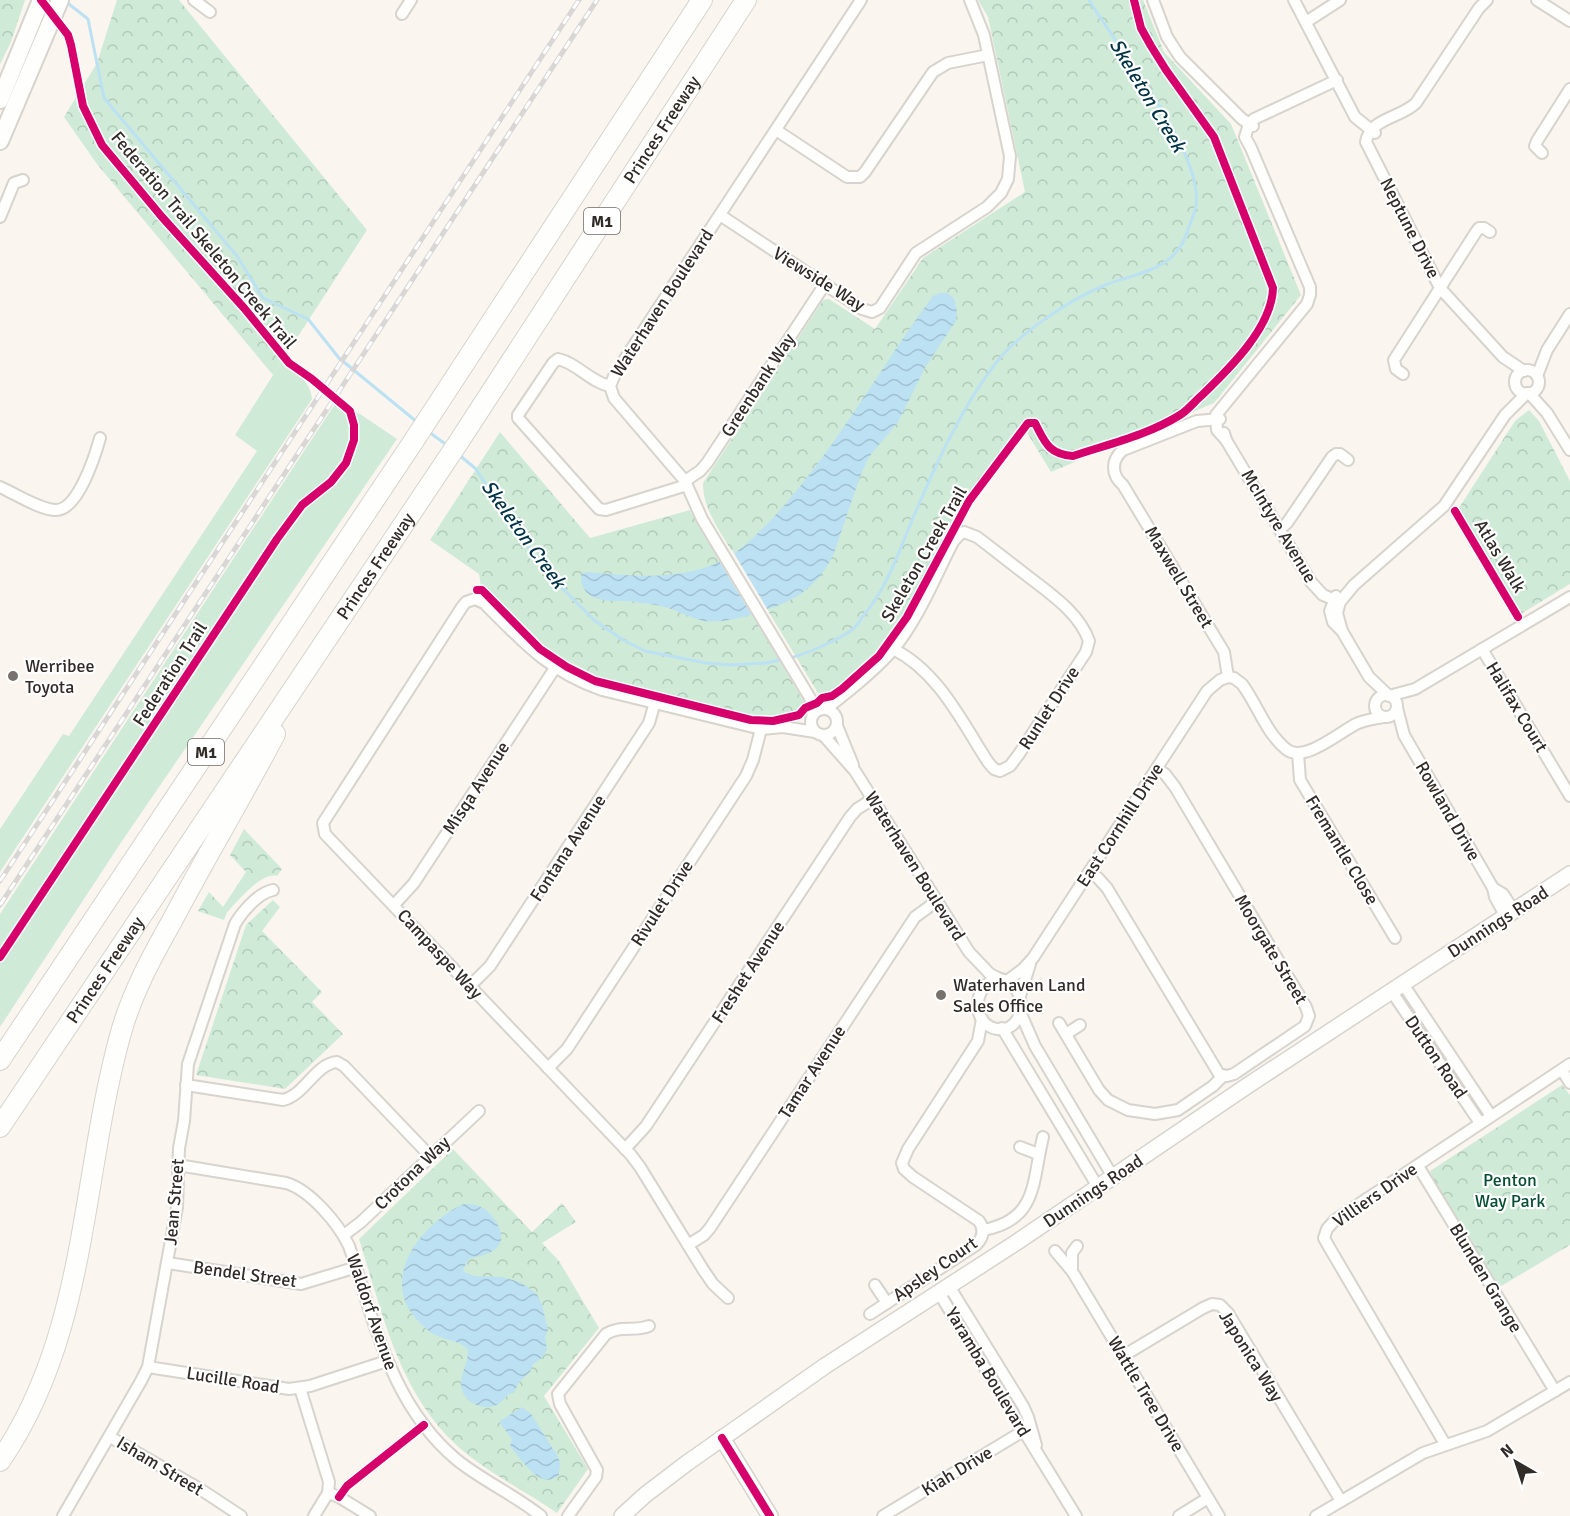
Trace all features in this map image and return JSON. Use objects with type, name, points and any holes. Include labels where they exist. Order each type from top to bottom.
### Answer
[{"type":"highway","name":"Princes Freeway","points":[[0,1060],[429,418],[702,0]]},
{"type":"highway","name":"Princes Freeway","points":[[0,1127],[458,443],[746,0]]},
{"type":"highway","points":[[0,1461],[37,1396],[62,1328],[71,1292],[107,1094],[120,1036],[133,996],[154,954],[250,783],[317,652]]},
{"type":"main road","points":[[0,141],[37,32],[41,0]]},
{"type":"main road","points":[[0,100],[37,32],[60,0]]},
{"type":"street","points":[[194,0],[210,12]]},
{"type":"street","points":[[402,14],[411,0]]},
{"type":"street","name":"Waterhaven Boulevard","points":[[813,716],[810,698],[699,514],[686,483],[614,398],[610,386],[615,374],[861,0]]},
{"type":"street","name":"Viewside Way","points":[[720,215],[862,309],[872,312],[877,310],[916,254],[987,207],[1001,193],[1008,178],[1010,156],[982,27],[970,0]]},
{"type":"street","points":[[1153,0],[1167,37],[1180,57],[1251,125],[1251,148],[1307,282],[1301,309],[1231,398],[1221,407],[1218,419]]},
{"type":"street","points":[[1294,0],[1355,117],[1372,132],[1378,123],[1411,108],[1421,98],[1483,3]]},
{"type":"street","points":[[1306,22],[1340,0]]},
{"type":"street","points":[[1537,0],[1570,21]]},
{"type":"street","points":[[776,130],[846,177],[860,177],[933,72],[948,63],[988,55]]},
{"type":"street","points":[[1251,125],[1263,115],[1337,80]]},
{"type":"street","points":[[1542,153],[1535,146],[1537,141],[1570,89]]},
{"type":"street","name":"Neptune Drive","points":[[1372,132],[1366,142],[1440,288],[1503,357],[1516,383]]},
{"type":"street","points":[[0,218],[14,183],[23,180]]},
{"type":"street","points":[[1403,374],[1396,369],[1394,360],[1479,228],[1490,232]]},
{"type":"street","name":"Greenbank Way","points":[[686,483],[706,463],[825,284]]},
{"type":"street","points":[[1397,708],[1395,699],[1369,677],[1342,631],[1336,601],[1444,506],[1505,415],[1533,387],[1547,350],[1570,314]]},
{"type":"street","points":[[1505,415],[1517,375],[1547,350]]},
{"type":"street","name":"Neptune Drive","points":[[1503,357],[1525,370]]},
{"type":"street","points":[[610,386],[596,382],[561,360],[555,361],[518,418],[595,507],[606,510],[686,483]]},
{"type":"street","points":[[1525,370],[1533,372],[1533,387],[1570,450]]},
{"type":"street","points":[[1516,383],[1519,391],[1533,387]]},
{"type":"street","name":"McIntyre Avenue","points":[[1218,419],[1217,430],[1226,440],[1311,582],[1318,591],[1336,601]]},
{"type":"street","name":"Maxwell Street","points":[[1218,419],[1197,421],[1123,450],[1114,463],[1116,478],[1123,485],[1224,652],[1227,674]]},
{"type":"street","points":[[0,487],[44,507],[54,510],[62,509],[86,478],[100,438]]},
{"type":"street","points":[[1280,529],[1287,523],[1332,458],[1340,454],[1348,460]]},
{"type":"street","name":"Runlet Drive","points":[[964,532],[981,540],[1048,590],[1086,634],[1089,644],[1019,754],[1010,766],[1000,771],[988,762],[942,692],[925,673],[893,649],[908,628],[953,542],[964,532]]},
{"type":"street","points":[[1357,724],[1392,716],[1415,689],[1570,597]]},
{"type":"street","name":"Campaspe Way","points":[[555,668],[525,645],[484,603],[475,599],[466,602],[323,823],[323,830],[626,1149],[640,1167],[708,1278],[728,1298]]},
{"type":"street","points":[[783,728],[825,709],[851,690],[893,649]]},
{"type":"street","name":"Halifax Court","points":[[1482,649],[1570,796]]},
{"type":"street","points":[[555,668],[582,683],[602,690],[761,729],[783,728],[820,734],[831,733],[851,690]]},
{"type":"street","name":"Misqa Avenue","points":[[394,905],[414,883],[555,668]]},
{"type":"street","points":[[1227,674],[1243,677],[1251,697],[1275,736],[1281,753],[1287,757],[1308,756],[1319,746],[1357,724],[1375,706],[1378,698],[1415,689]]},
{"type":"street","name":"East Cornhill Drive","points":[[1004,980],[1023,969],[1033,958],[1157,769],[1214,677],[1227,674]]},
{"type":"street","points":[[1369,677],[1375,706],[1378,714],[1383,717]]},
{"type":"street","name":"Waterhaven Boulevard","points":[[810,698],[825,709]]},
{"type":"street","name":"Fontana Avenue","points":[[470,986],[490,966],[566,852],[650,723],[655,702]]},
{"type":"street","name":"Rowland Drive","points":[[1397,708],[1404,735],[1493,888],[1495,897],[1510,914]]},
{"type":"street","points":[[825,709],[834,714],[837,722]]},
{"type":"street","points":[[813,716],[811,724],[820,734]]},
{"type":"street","name":"Rowland Drive","points":[[1383,717],[1404,735]]},
{"type":"street","name":"Waterhaven Boulevard","points":[[837,722],[855,771]]},
{"type":"street","name":"Rivulet Drive","points":[[548,1068],[567,1049],[746,776],[753,760],[761,729]]},
{"type":"street","name":"Waterhaven Boulevard","points":[[820,734],[855,771],[976,960],[990,974],[1004,980]]},
{"type":"street","name":"Fremantle Close","points":[[1298,756],[1300,780],[1395,938]]},
{"type":"street","name":"Moorgate Street","points":[[1157,769],[1165,774],[1175,787],[1309,1012],[1308,1020],[1300,1029],[1234,1074],[1223,1076]]},
{"type":"street","name":"Freshet Avenue","points":[[626,1149],[637,1138],[665,1099],[850,817],[857,809],[873,799]]},
{"type":"street","points":[[1059,1023],[1099,1090],[1108,1100],[1128,1110],[1155,1114],[1178,1110],[1213,1086],[1223,1076],[1216,1072],[1107,888],[1089,872]]},
{"type":"street","name":"Dunnings Road","points":[[622,1516],[645,1495],[722,1438],[825,1366],[1570,874]]},
{"type":"street","name":"Jean Street","points":[[63,1516],[148,1367],[177,1207],[178,1165],[188,1064],[235,924],[265,892],[273,890]]},
{"type":"street","name":"Tamar Avenue","points":[[688,1245],[704,1235],[710,1228],[915,917],[937,901]]},
{"type":"street","name":"East Cornhill Drive","points":[[1020,996],[1033,958]]},
{"type":"street","name":"Waterhaven Boulevard","points":[[976,960],[981,991]]},
{"type":"street","points":[[978,1041],[982,1018],[978,1000],[981,991],[991,981],[1004,980],[1020,996],[1021,1014],[1035,1046],[1113,1177]]},
{"type":"street","name":"Dutton Road","points":[[1397,988],[1491,1116]]},
{"type":"street","name":"Dutton Road","points":[[1397,988],[1480,1123]]},
{"type":"street","points":[[978,1041],[1014,1022],[1021,1014]]},
{"type":"street","points":[[982,1018],[989,1026],[999,1028],[1098,1187]]},
{"type":"street","points":[[1066,1034],[1080,1025]]},
{"type":"street","name":"Apsley Court","points":[[870,1314],[976,1245],[981,1238],[983,1230],[981,1223],[913,1177],[903,1167],[902,1160],[978,1041]]},
{"type":"street","points":[[186,1085],[283,1100],[296,1094],[328,1064],[337,1062],[344,1066],[430,1156]]},
{"type":"street","points":[[1566,1067],[1570,1083]]},
{"type":"street","name":"Villiers Drive","points":[[1445,1444],[1324,1238],[1327,1229],[1335,1220],[1566,1067]]},
{"type":"street","name":"Crotona Way","points":[[344,1235],[361,1222],[479,1111]]},
{"type":"street","points":[[983,1230],[1005,1225],[1023,1211],[1029,1200],[1043,1137]]},
{"type":"street","points":[[1020,1147],[1038,1154]]},
{"type":"street","name":"Waldorf Avenue","points":[[178,1165],[286,1183],[307,1194],[344,1235],[357,1267],[387,1361],[413,1411],[444,1448],[474,1473],[541,1515]]},
{"type":"street","name":"Blunden Grange","points":[[1418,1166],[1555,1391]]},
{"type":"street","points":[[1072,1271],[1072,1253],[1077,1246]]},
{"type":"street","name":"Wattle Tree Drive","points":[[1055,1251],[1072,1271],[1219,1516]]},
{"type":"street","name":"Bendel Street","points":[[168,1263],[300,1284],[357,1267]]},
{"type":"street","name":"Apsley Court","points":[[875,1285],[887,1303]]},
{"type":"street","name":"Yaramba Boulevard","points":[[944,1289],[1076,1516]]},
{"type":"street","name":"Japonica Way","points":[[1123,1356],[1203,1308],[1212,1304],[1220,1305],[1228,1313],[1341,1501]]},
{"type":"street","points":[[568,1516],[596,1477],[597,1470],[558,1401],[558,1394],[608,1333],[619,1328],[638,1329],[649,1326]]},
{"type":"street","name":"Lucille Road","points":[[148,1367],[281,1388],[300,1388],[387,1361]]},
{"type":"street","points":[[1316,1516],[1417,1456],[1486,1431],[1570,1382]]},
{"type":"street","points":[[300,1388],[327,1473],[329,1488],[314,1516]]},
{"type":"street","name":"Kiah Drive","points":[[883,1516],[1027,1429]]},
{"type":"street","name":"Isham Street","points":[[110,1437],[200,1489],[241,1516]]},
{"type":"street","points":[[722,1438],[770,1516]]},
{"type":"street","points":[[328,1493],[348,1501],[370,1516]]},
{"type":"street","points":[[1179,1516],[1208,1498]]},
{"type":"green space","points":[[0,0],[25,0],[11,42],[0,64]]},
{"type":"green space","points":[[117,0],[179,0],[367,230],[273,375],[97,164],[64,117],[97,63]]},
{"type":"green space","points":[[978,0],[1143,0],[1164,52],[1231,124],[1301,295],[1214,403],[1051,472],[1023,426],[987,471],[964,505],[922,586],[897,627],[867,663],[827,696],[818,693],[717,527],[707,506],[703,483],[823,300],[829,299],[875,329],[923,258],[1025,192],[988,17]]},
{"type":"green space","points":[[282,361],[305,381],[312,399],[0,872],[0,829],[63,734],[69,736],[257,451],[235,435]]},
{"type":"green space","points":[[335,404],[360,414],[397,439],[120,844],[0,1027],[0,914]]},
{"type":"green space","points":[[1529,410],[1539,421],[1570,481],[1570,584],[1519,615],[1457,511],[1515,421]]},
{"type":"green space","points":[[500,432],[590,538],[690,510],[804,702],[803,709],[784,718],[760,718],[608,682],[572,668],[536,642],[481,586],[479,574],[430,540]]},
{"type":"green space","points":[[244,829],[282,869],[277,876],[264,878],[250,888],[227,912],[224,920],[198,911],[209,892],[223,907],[246,872],[230,855]]},
{"type":"green space","points":[[273,900],[280,907],[262,931],[322,992],[312,1002],[343,1034],[285,1089],[196,1075],[246,925]]},
{"type":"green space","name":"Penton Way Park","points":[[1562,1085],[1570,1095],[1570,1245],[1498,1288],[1430,1171]]},
{"type":"green space","points":[[453,1149],[532,1232],[562,1203],[576,1222],[542,1243],[559,1261],[599,1328],[544,1396],[588,1469],[557,1513],[468,1455],[445,1433],[426,1410],[397,1356],[359,1239]]},
{"type":"water","points":[[947,293],[954,298],[956,321],[926,366],[898,422],[869,457],[834,553],[820,577],[811,586],[791,600],[767,610],[716,621],[698,620],[662,606],[601,600],[586,591],[581,579],[582,574],[586,572],[636,576],[685,573],[717,563],[745,545],[770,521],[815,468],[933,296]]},
{"type":"water","points":[[464,1204],[476,1205],[487,1211],[498,1225],[501,1240],[493,1251],[469,1259],[463,1269],[464,1272],[475,1276],[502,1277],[520,1282],[537,1294],[548,1330],[545,1337],[547,1350],[542,1358],[533,1364],[530,1372],[519,1382],[514,1393],[508,1394],[504,1400],[493,1407],[479,1406],[465,1396],[461,1379],[468,1350],[459,1343],[437,1336],[425,1328],[408,1308],[402,1290],[403,1273],[409,1255],[419,1239],[448,1213]]},
{"type":"water","points":[[522,1407],[531,1414],[560,1462],[559,1475],[552,1479],[538,1477],[532,1472],[510,1446],[512,1439],[499,1422]]},
{"type":"pier","points":[[732,550],[769,612],[753,617],[718,559]]},
{"type":"waterway","name":"Skeleton Creek","points":[[790,658],[839,638],[858,624],[880,592],[893,566],[951,435],[983,381],[1005,353],[1030,330],[1060,309],[1105,285],[1156,268],[1175,253],[1183,242],[1196,206],[1195,184],[1187,158],[1156,100],[1089,0]]},
{"type":"waterway","name":"Skeleton Creek","points":[[65,1],[88,19],[104,98],[237,256],[263,298],[308,319],[339,358],[417,422]]},
{"type":"waterway","name":"Skeleton Creek","points":[[429,432],[448,446]]},
{"type":"waterway","name":"Skeleton Creek","points":[[458,454],[476,469],[518,534],[550,576],[594,620],[623,640],[645,651],[706,663],[732,665],[766,663],[784,659]]},
{"type":"railway","points":[[0,881],[579,0]]},
{"type":"railway","points":[[0,905],[597,0]]},
{"type":"cycle path","name":"Federation Trail Skeleton Creek Trail","points":[[0,957],[277,539],[302,505],[331,482],[346,463],[354,440],[354,425],[350,411],[289,363],[102,145],[83,106],[68,35],[41,0]]},
{"type":"cycle path","name":"Skeleton Creek Trail","points":[[477,590],[482,590],[540,649],[567,667],[595,681],[751,720],[773,721],[799,715],[805,708],[842,689],[879,656],[907,617],[969,501],[1028,423],[1035,423],[1048,446],[1053,450],[1073,456],[1142,434],[1186,411],[1224,374],[1257,333],[1271,303],[1273,288],[1214,137],[1151,46],[1141,28],[1134,0]]},
{"type":"cycle path","name":"Atlas Walk","points":[[1455,511],[1518,617]]},
{"type":"cycle path","points":[[339,1497],[347,1486],[424,1425]]},
{"type":"cycle path","points":[[722,1438],[770,1516]]},
{"type":"place","name":"Werribee Toyota","points":[[13,676]]},
{"type":"place","name":"Waterhaven Land Sales Office","points":[[941,995]]}]
